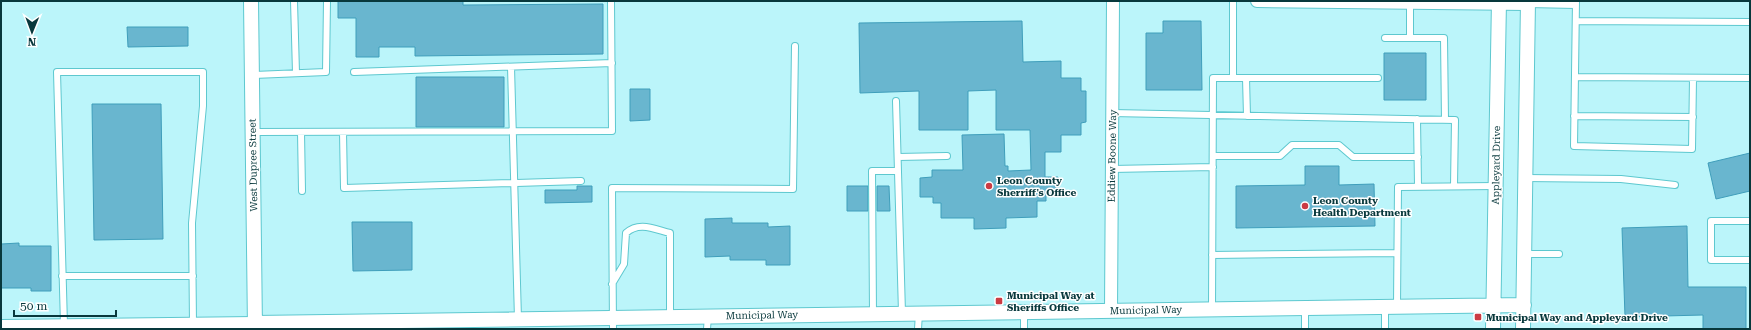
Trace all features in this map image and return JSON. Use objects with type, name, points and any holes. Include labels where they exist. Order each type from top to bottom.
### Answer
[{"type":"street","name":"West Dupree Street","points":[[251,1],[255,326]]},
{"type":"street","name":"Eddiew Boone Way","points":[[1111,311],[1113,1]]},
{"type":"street","points":[[1257,1],[1528,3],[1523,329]]},
{"type":"street","name":"Appleyard Drive","points":[[1493,329],[1499,2]]},
{"type":"street","name":"Municipal Way","points":[[4,327],[64,325],[178,327],[193,324],[255,326],[518,319],[613,324],[670,317],[708,322],[918,313],[1524,305]]},
{"type":"lane","points":[[294,1],[296,73]]},
{"type":"lane","points":[[252,75],[326,72],[327,1]]},
{"type":"lane","points":[[252,132],[612,130],[611,1]]},
{"type":"lane","points":[[1233,1],[1233,78]]},
{"type":"lane","points":[[1410,3],[1410,38]]},
{"type":"lane","points":[[1528,3],[1576,3],[1574,146],[1692,149],[1693,78]]},
{"type":"lane","points":[[1576,21],[1750,22]]},
{"type":"lane","points":[[1385,38],[1444,38],[1444,120]]},
{"type":"lane","points":[[613,324],[612,188],[793,189],[795,46]]},
{"type":"lane","points":[[354,72],[612,63]]},
{"type":"lane","points":[[511,66],[518,319]]},
{"type":"lane","points":[[64,325],[57,72],[203,72],[203,106],[192,222],[193,324]]},
{"type":"lane","points":[[1575,77],[1750,78]]},
{"type":"lane","points":[[1212,309],[1213,78],[1378,78]]},
{"type":"lane","points":[[1246,78],[1247,116]]},
{"type":"lane","points":[[896,101],[902,314]]},
{"type":"lane","points":[[1112,113],[1455,120],[1454,186]]},
{"type":"lane","points":[[1574,116],[1693,117]]},
{"type":"lane","points":[[1417,119],[1418,186]]},
{"type":"lane","points":[[301,132],[302,191]]},
{"type":"lane","points":[[343,132],[344,188],[581,181]]},
{"type":"lane","points":[[1213,156],[1280,156],[1292,145],[1339,145],[1354,157],[1418,157]]},
{"type":"lane","points":[[898,157],[947,156]]},
{"type":"lane","points":[[1112,169],[1212,167]]},
{"type":"lane","points":[[873,314],[872,171],[898,171]]},
{"type":"lane","points":[[1525,178],[1621,179],[1675,185]]},
{"type":"lane","points":[[1385,329],[1391,306],[1397,253],[1398,186],[1496,186]]},
{"type":"lane","points":[[1750,221],[1711,221],[1711,260],[1750,260]]},
{"type":"lane","points":[[612,284],[622,270],[624,264],[626,233],[634,227],[645,227],[670,233],[670,317]]},
{"type":"lane","points":[[612,246],[625,246]]},
{"type":"lane","points":[[1212,255],[1397,253]]},
{"type":"lane","points":[[1524,254],[1558,254]]},
{"type":"lane","points":[[62,276],[193,276]]},
{"type":"lane","points":[[1305,308],[1305,329]]},
{"type":"lane","points":[[1024,312],[1024,329]]},
{"type":"lane","points":[[918,313],[918,329]]},
{"type":"building","points":[[338,1],[463,1],[463,5],[603,4],[603,54],[415,56],[415,47],[379,47],[379,57],[356,57],[356,18],[338,18]]},
{"type":"building","points":[[1022,21],[1023,62],[1061,61],[1061,78],[1081,78],[1081,91],[1086,91],[1086,122],[1081,123],[1081,135],[1061,135],[1061,152],[1045,152],[1045,177],[1058,177],[1058,194],[1046,194],[1046,201],[1037,201],[1037,217],[1006,218],[1006,228],[974,229],[974,218],[941,218],[941,203],[933,203],[933,197],[920,197],[920,178],[932,177],[932,170],[963,170],[962,135],[1004,134],[1005,166],[1008,166],[1008,171],[1031,170],[1030,130],[996,130],[996,90],[968,91],[968,130],[919,130],[919,91],[860,93],[859,23]]},
{"type":"building","points":[[1163,21],[1201,21],[1202,90],[1146,90],[1146,33],[1163,33]]},
{"type":"building","points":[[127,27],[188,27],[188,46],[128,47]]},
{"type":"building","points":[[1384,53],[1426,53],[1426,100],[1384,100]]},
{"type":"building","points":[[416,77],[504,77],[504,127],[416,127]]},
{"type":"building","points":[[630,89],[650,89],[650,120],[630,121]]},
{"type":"building","points":[[92,104],[161,104],[163,239],[94,240]]},
{"type":"building","points":[[1750,153],[1750,191],[1716,199],[1708,163]]},
{"type":"building","name":"Leon County Health Department","points":[[1305,166],[1339,166],[1339,185],[1374,184],[1375,226],[1236,228],[1236,186],[1305,185]]},
{"type":"building","points":[[577,186],[592,186],[592,202],[545,203],[545,190],[577,190]]},
{"type":"building","points":[[847,186],[868,186],[868,211],[847,211]]},
{"type":"building","points":[[877,186],[889,186],[890,211],[877,211]]},
{"type":"building","points":[[732,218],[732,223],[768,223],[768,227],[790,226],[790,265],[766,265],[766,260],[730,260],[730,256],[705,257],[705,219]]},
{"type":"building","points":[[352,222],[412,222],[412,270],[353,271]]},
{"type":"building","points":[[1687,226],[1688,287],[1746,287],[1746,329],[1703,329],[1703,315],[1625,317],[1622,228]]},
{"type":"building","points":[[19,243],[19,246],[51,246],[51,291],[31,291],[31,288],[1,288],[1,244]]},
{"type":"place","name":"Leon County Sherriff's Office","points":[[989,186]]},
{"type":"place","name":"Leon County Health Department","points":[[1305,206]]},
{"type":"place","name":"Municipal Way at Sheriffs Office","points":[[999,301]]},
{"type":"place","name":"Municipal Way and Appleyard Drive","points":[[1478,317]]}]
